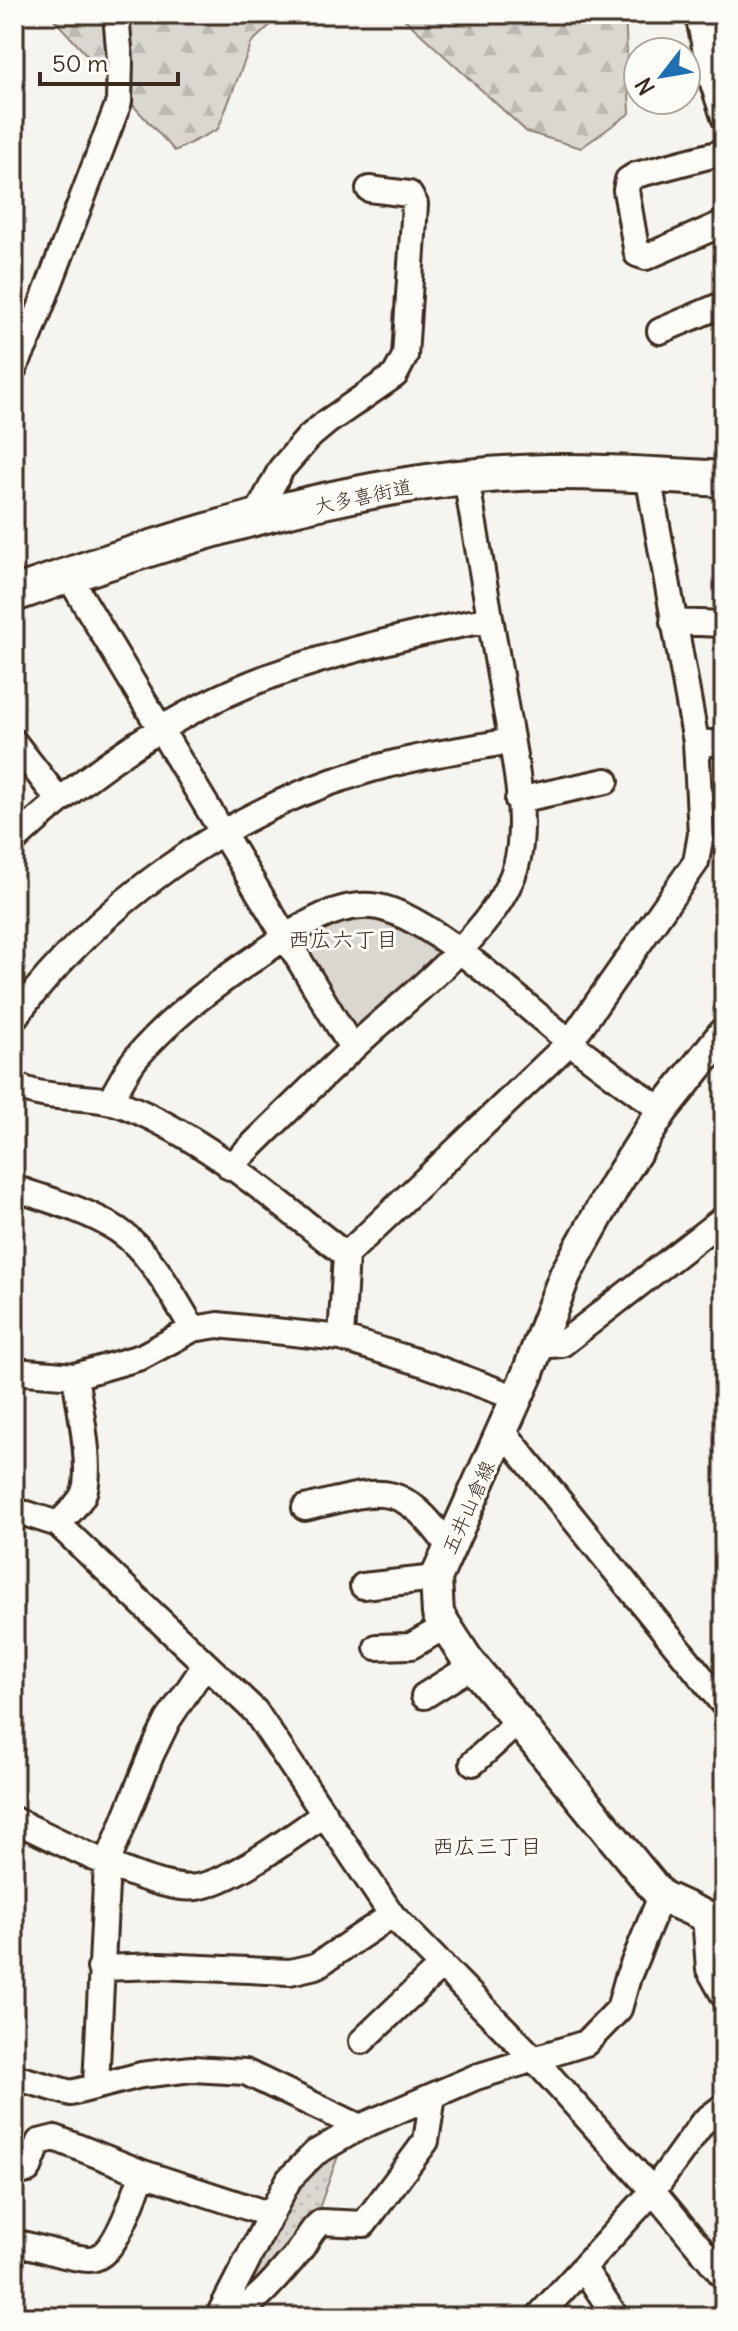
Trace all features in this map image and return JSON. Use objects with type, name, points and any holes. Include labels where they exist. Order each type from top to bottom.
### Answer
[{"type":"highway","name":"大多喜街道","points":[[14,594],[129,554],[364,493],[466,478],[548,472],[724,479]]},
{"type":"main road","name":"五井山倉線","points":[[715,1918],[661,1896],[472,1666],[438,1614],[436,1578],[517,1398],[565,1275],[615,1185],[662,1111],[724,1033]]},
{"type":"street","points":[[14,368],[30,335],[119,102],[120,60],[116,14]]},
{"type":"street","points":[[698,14],[712,80],[724,117]]},
{"type":"street","points":[[724,152],[636,175],[628,180],[626,190],[637,254],[646,257],[724,223]]},
{"type":"street","points":[[254,520],[281,469],[309,437],[395,375],[405,356],[415,204],[409,194],[369,189]]},
{"type":"street","points":[[660,331],[724,304]]},
{"type":"street","points":[[341,1338],[346,1255],[570,1042],[696,862],[701,834],[696,742],[648,475]]},
{"type":"street","points":[[230,1167],[352,1048],[458,951],[493,911],[508,888],[522,829],[511,741],[466,478]]},
{"type":"street","points":[[68,575],[352,1048]]},
{"type":"street","points":[[14,841],[58,799],[159,729],[270,676],[396,638],[490,619]]},
{"type":"street","points":[[673,622],[724,624]]},
{"type":"street","points":[[14,1018],[44,978],[104,917],[221,832],[292,798],[360,772],[420,757],[511,741]]},
{"type":"street","points":[[14,742],[58,799]]},
{"type":"street","points":[[696,742],[724,744]]},
{"type":"street","points":[[518,800],[606,781]]},
{"type":"street","points":[[111,1099],[135,1059],[183,1012],[233,973],[324,916],[346,908],[371,906],[410,918],[458,951],[570,1042],[662,1111]]},
{"type":"street","points":[[16,1092],[111,1099],[149,1115],[230,1167],[346,1255]]},
{"type":"street","points":[[14,1188],[71,1207],[119,1231],[152,1266],[193,1329]]},
{"type":"street","points":[[538,1346],[562,1344],[724,1218]]},
{"type":"street","points":[[14,1371],[75,1376],[141,1357],[193,1329],[218,1325],[341,1338],[425,1364],[517,1398]]},
{"type":"street","points":[[58,1524],[83,1495],[86,1474],[86,1448],[75,1376]]},
{"type":"street","points":[[502,1430],[724,1705]]},
{"type":"street","points":[[305,1508],[378,1492],[406,1499],[428,1518],[450,1548]]},
{"type":"street","points":[[14,1513],[58,1524],[255,1711],[392,1915],[535,2060],[653,2191],[724,2277]]},
{"type":"street","points":[[363,1586],[436,1578]]},
{"type":"street","points":[[377,1647],[411,1646],[446,1626]]},
{"type":"street","points":[[96,2085],[107,1864],[156,1743],[205,1665]]},
{"type":"street","points":[[424,1696],[472,1666]]},
{"type":"street","points":[[473,1763],[518,1722]]},
{"type":"street","points":[[14,1820],[107,1864],[180,1888],[199,1887],[216,1881],[254,1861],[325,1814]]},
{"type":"street","points":[[218,2317],[289,2179],[315,2153],[360,2127],[476,2077],[586,2043],[619,2009],[628,1977],[661,1896]]},
{"type":"street","points":[[100,1968],[159,1966],[290,1972],[316,1966],[392,1915]]},
{"type":"street","points":[[715,1918],[709,1969],[724,1996]]},
{"type":"street","points":[[362,2041],[442,1965]]},
{"type":"street","points":[[14,2077],[71,2093],[141,2075],[192,2069],[245,2072],[360,2127]]},
{"type":"street","points":[[227,2317],[243,2310],[300,2250],[310,2231],[321,2222],[364,2224],[426,2141],[433,2096]]},
{"type":"street","points":[[538,2317],[653,2191],[703,2122],[724,2106]]},
{"type":"street","points":[[14,2173],[28,2170],[39,2142],[55,2138],[143,2173],[271,2215]]},
{"type":"street","points":[[14,2249],[21,2244],[91,2259],[104,2254],[113,2244],[143,2173]]},
{"type":"street","points":[[584,2269],[616,2317]]},
{"type":"green space","points":[[49,14],[282,14],[252,42],[218,129],[175,151]]},
{"type":"green space","points":[[399,14],[625,14],[622,116],[626,116],[581,148],[527,132]]},
{"type":"green space","points":[[357,917],[401,923],[434,942],[438,954],[359,1028],[351,1026],[301,951],[302,937],[321,924]]},
{"type":"green space","points":[[341,2148],[318,2211],[276,2271],[238,2304],[303,2177]]},
{"type":"district","name":"西広六丁目","points":[[343,939]]},
{"type":"district","name":"西広三丁目","points":[[487,1846]]}]
